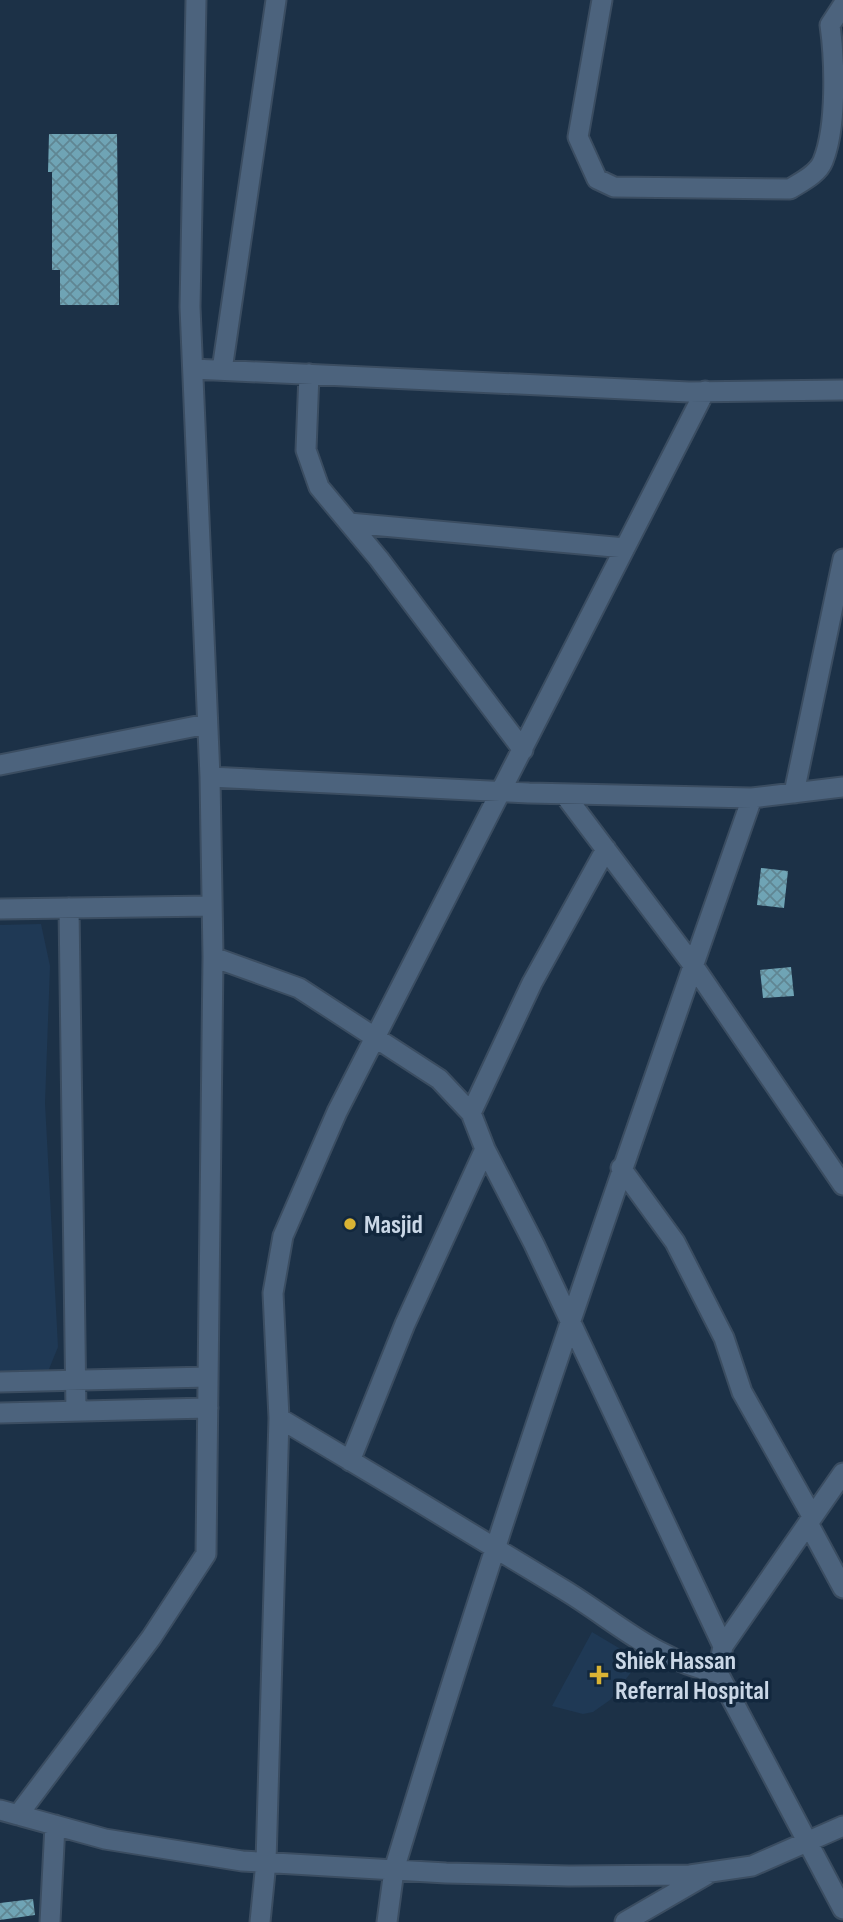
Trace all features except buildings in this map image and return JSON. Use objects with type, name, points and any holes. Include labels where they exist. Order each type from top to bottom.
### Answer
[{"type":"street","points":[[196,0],[190,294],[210,778],[213,957],[206,1554],[151,1638],[9,1813],[105,1839],[266,1862],[569,1876],[710,1872],[752,1867],[843,1826]]},
{"type":"street","points":[[222,370],[276,0]]},
{"type":"street","points":[[601,0],[578,137],[597,179],[614,187],[790,189],[811,175],[823,163],[839,55],[830,24],[843,5]]},
{"type":"street","points":[[192,369],[705,391],[843,390]]},
{"type":"street","points":[[309,374],[306,450],[319,487],[523,750]]},
{"type":"street","points":[[260,1922],[266,1862],[279,1418],[272,1293],[283,1236],[337,1111],[705,391]]},
{"type":"street","points":[[349,523],[625,548]]},
{"type":"street","points":[[794,793],[843,559]]},
{"type":"street","points":[[0,765],[207,724]]},
{"type":"street","points":[[210,778],[502,792],[751,798],[843,788]]},
{"type":"street","points":[[564,794],[693,965],[843,1185]]},
{"type":"street","points":[[387,1922],[394,1870],[494,1547],[621,1168],[751,798]]},
{"type":"street","points":[[471,1113],[532,983],[606,849]]},
{"type":"street","points":[[0,909],[212,906]]},
{"type":"street","points":[[69,908],[76,1411]]},
{"type":"street","points":[[213,957],[299,988],[439,1079],[471,1113],[485,1149],[534,1244],[723,1646]]},
{"type":"street","points":[[350,1461],[405,1324],[485,1149]]},
{"type":"street","points":[[621,1168],[675,1242],[724,1338],[742,1392],[810,1520],[838,1566],[843,1588]]},
{"type":"street","points":[[0,1382],[208,1377]]},
{"type":"street","points":[[0,1413],[208,1408]]},
{"type":"street","points":[[279,1418],[585,1603],[653,1650],[686,1667],[718,1673]]},
{"type":"street","points":[[843,1473],[723,1646],[718,1673],[843,1909]]},
{"type":"street","points":[[50,1922],[55,1825]]},
{"type":"street","points":[[625,1922],[710,1872]]},
{"type":"shaded area","points":[[41,924],[50,966],[45,1103],[58,1347],[47,1374],[0,1393],[0,925]]},
{"type":"shaded area","name":"Shiek Hassan Referral Hospital","points":[[592,1632],[629,1654],[633,1659],[632,1671],[610,1700],[593,1712],[583,1714],[552,1706]]},
{"type":"place","name":"Masjid","points":[[350,1224]]},
{"type":"place","name":"Shiek Hassan Referral Hospital","points":[[599,1675]]}]
